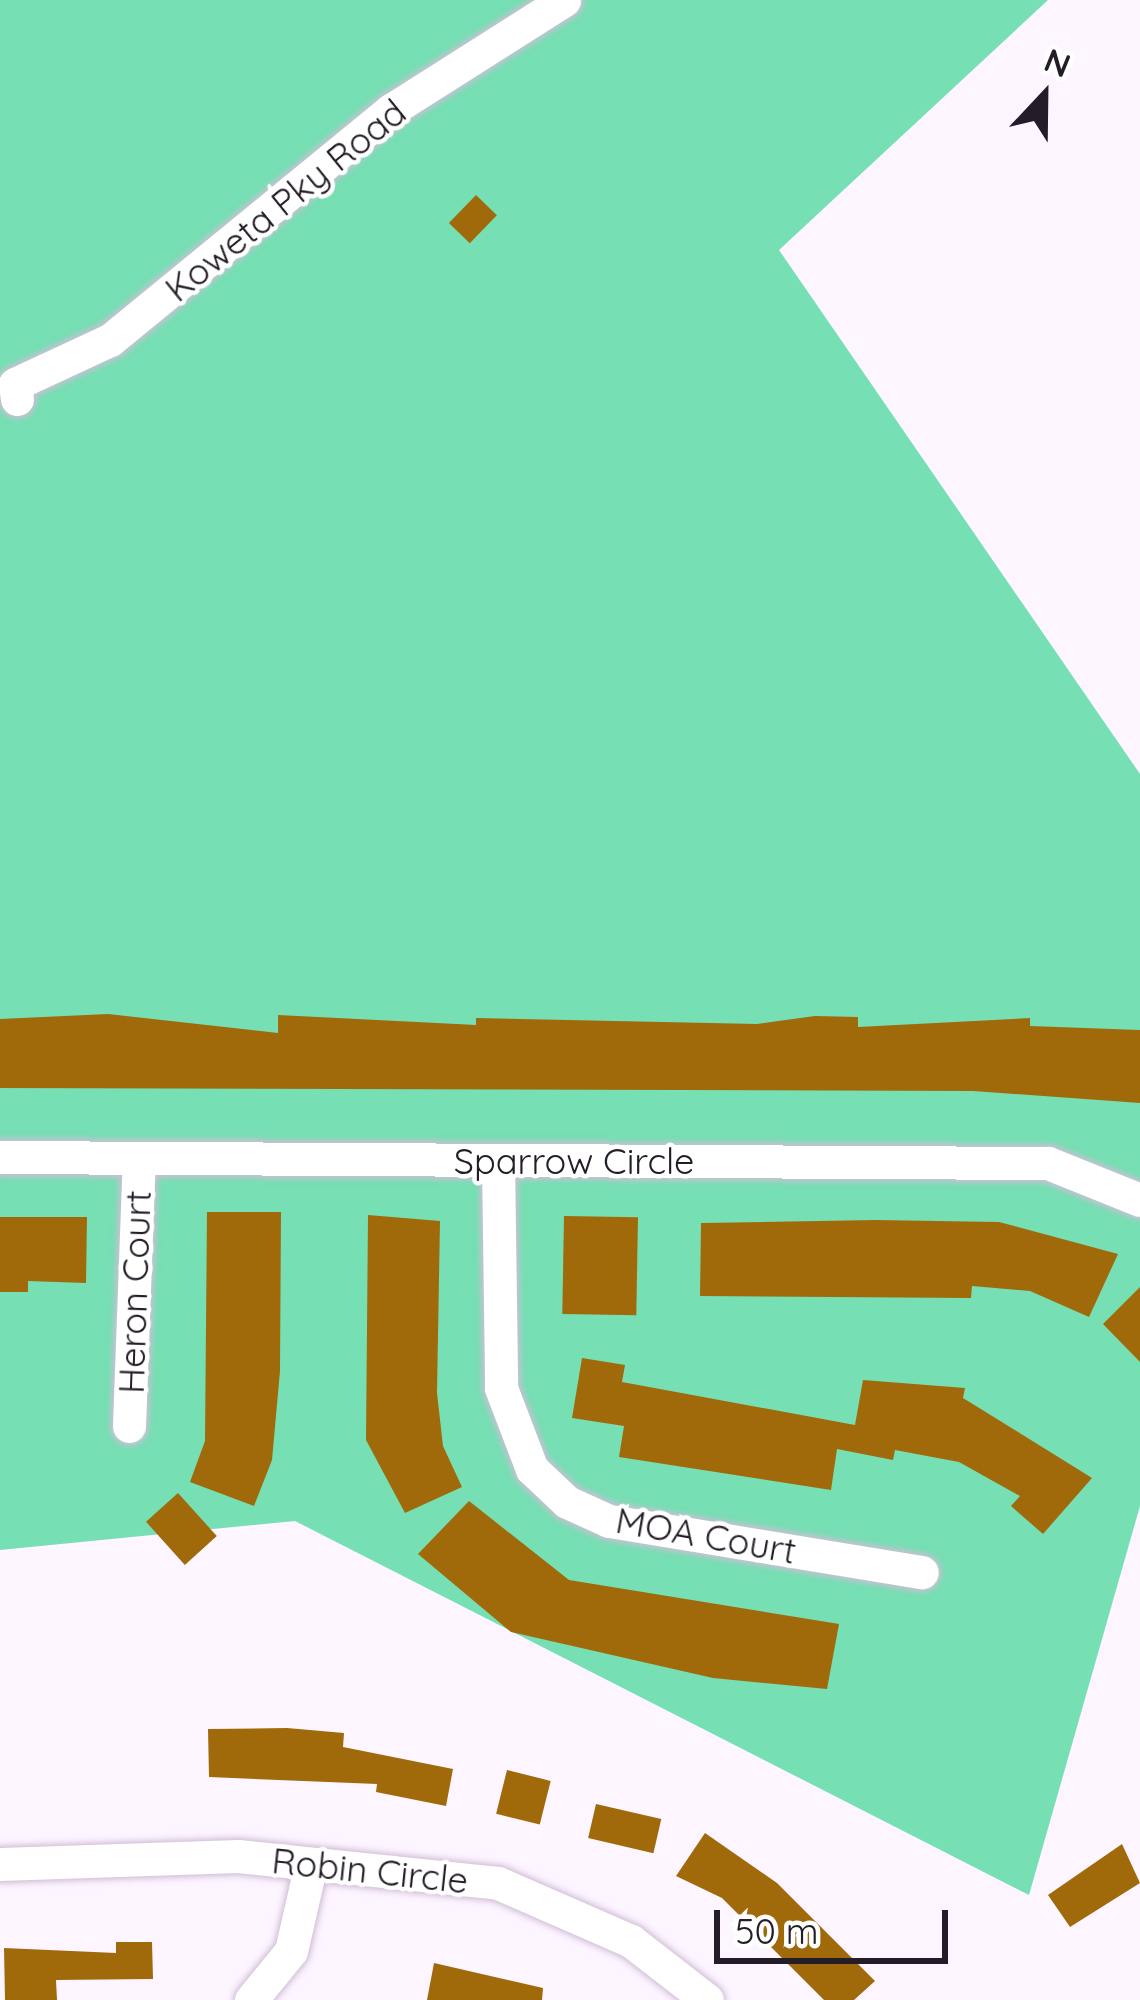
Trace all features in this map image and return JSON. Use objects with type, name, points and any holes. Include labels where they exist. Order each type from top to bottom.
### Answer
[{"type":"street","name":"Koweta Pky Road","points":[[17,399],[15,384],[110,340],[391,110],[563,0]]},
{"type":"street","name":"Sparrow Circle","points":[[0,1157],[1048,1163],[1140,1200]]},
{"type":"street","name":"Heron Court","points":[[129,1426],[140,1158]]},
{"type":"street","name":"MOA Court","points":[[498,1160],[501,1388],[532,1468],[567,1502],[609,1521],[922,1572]]},
{"type":"street","name":"Robin Circle","points":[[0,1864],[238,1856],[498,1883],[631,1941],[707,2000]]},
{"type":"street","points":[[251,2000],[291,1951],[311,1864]]},
{"type":"green space","points":[[0,0],[1048,0],[779,250],[1140,774],[1140,1506],[1029,1895],[295,1521],[0,1550]]},
{"type":"building","points":[[476,195],[497,215],[470,243],[449,223]]},
{"type":"building","points":[[108,1014],[278,1033],[278,1015],[476,1025],[476,1018],[757,1024],[815,1016],[858,1017],[858,1027],[1030,1018],[1030,1026],[1140,1030],[1140,1103],[973,1091],[0,1088],[0,1019]]},
{"type":"building","points":[[207,1212],[281,1212],[280,1371],[272,1460],[254,1506],[190,1482],[205,1441]]},
{"type":"building","points":[[368,1215],[440,1221],[437,1393],[443,1446],[462,1487],[405,1513],[366,1440]]},
{"type":"building","points":[[564,1216],[638,1217],[636,1315],[562,1314]]},
{"type":"building","points":[[0,1217],[87,1217],[86,1283],[28,1281],[28,1292],[0,1292]]},
{"type":"building","points":[[999,1222],[1118,1254],[1089,1317],[1030,1291],[972,1286],[971,1298],[700,1296],[701,1223]]},
{"type":"building","points":[[1140,1287],[1140,1362],[1103,1324]]},
{"type":"building","points":[[582,1358],[625,1365],[622,1382],[855,1425],[863,1380],[965,1388],[963,1398],[1092,1478],[1043,1534],[1011,1506],[1020,1496],[959,1462],[895,1450],[893,1460],[837,1449],[831,1490],[619,1457],[624,1426],[572,1418]]},
{"type":"building","points":[[178,1493],[217,1536],[185,1565],[146,1522]]},
{"type":"building","points":[[469,1501],[569,1580],[839,1624],[827,1689],[713,1678],[511,1632],[418,1554]]},
{"type":"building","points":[[208,1729],[344,1733],[343,1747],[453,1769],[446,1806],[376,1792],[377,1784],[209,1777]]},
{"type":"building","points":[[507,1770],[551,1781],[540,1825],[496,1814]]},
{"type":"building","points":[[596,1804],[661,1819],[653,1853],[588,1838]]},
{"type":"building","points":[[705,1833],[777,1883],[875,1981],[854,2000],[824,2000],[722,1898],[676,1876]]},
{"type":"building","points":[[1122,1844],[1140,1883],[1070,1927],[1048,1895]]},
{"type":"building","points":[[116,1942],[152,1942],[153,1979],[56,1980],[57,2000],[5,2000],[4,1948],[116,1953]]},
{"type":"building","points":[[434,1963],[543,1988],[542,2000],[427,2000]]}]
